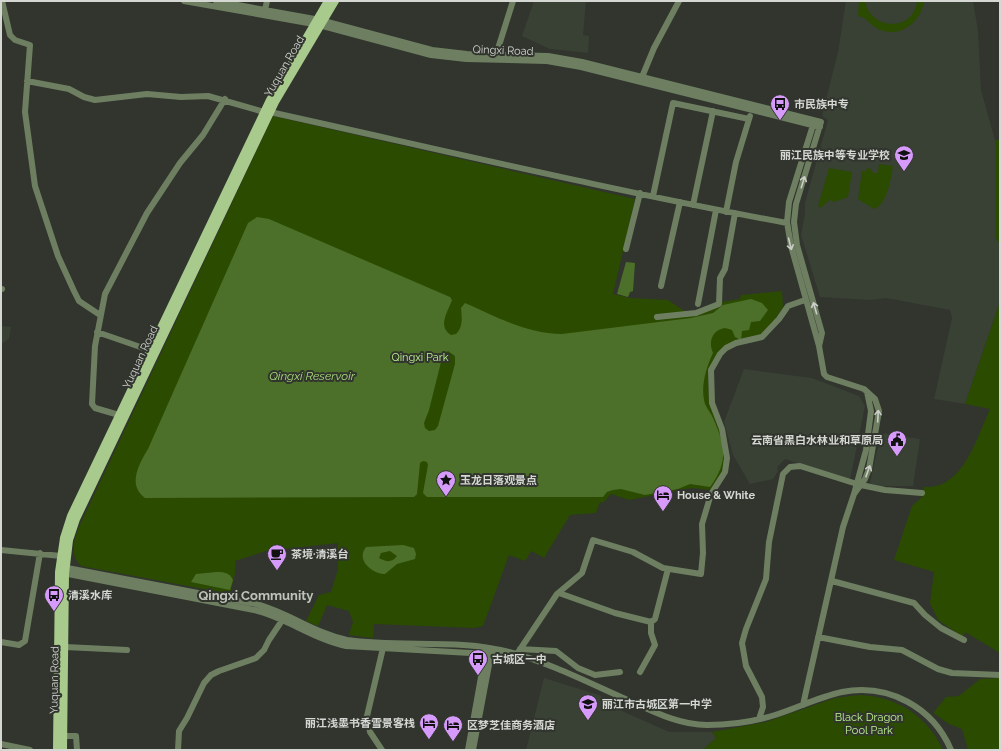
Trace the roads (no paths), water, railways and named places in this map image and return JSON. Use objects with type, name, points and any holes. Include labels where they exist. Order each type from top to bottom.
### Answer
[{"type":"main road","name":"Yuquan Road","points":[[319,23],[328,1]]},
{"type":"main road","name":"Yuquan Road","points":[[63,750],[65,647],[61,556],[64,538],[74,510],[149,350],[267,112],[319,23],[335,1]]},
{"type":"main road","name":"Yuquan Road","points":[[57,750],[62,570],[69,540],[81,506],[267,112]]},
{"type":"street","points":[[2,1],[10,35],[15,40],[30,45],[24,112],[36,190],[58,256],[79,301],[100,315]]},
{"type":"street","name":"Qingxi Road","points":[[184,1],[319,23],[431,55],[466,59],[537,61],[568,64],[752,110],[817,124]]},
{"type":"street","name":"Qingxi Road","points":[[216,1],[265,10],[421,48],[453,53],[568,59],[642,77],[817,124]]},
{"type":"street","points":[[265,10],[267,1]]},
{"type":"street","points":[[496,55],[513,1]]},
{"type":"street","points":[[642,77],[652,52],[679,1]]},
{"type":"street","points":[[27,81],[69,89],[95,100],[147,94],[181,97],[208,96],[225,99],[267,112],[716,210],[787,223]]},
{"type":"street","points":[[119,415],[95,408],[92,404],[96,332],[105,294],[147,213],[180,163],[203,135],[225,99]]},
{"type":"street","points":[[653,196],[673,103],[749,119]]},
{"type":"street","points":[[726,212],[736,162],[752,110]]},
{"type":"street","points":[[693,205],[713,112]]},
{"type":"street","points":[[803,705],[832,581],[843,526],[854,494],[869,469],[879,411],[875,399],[862,387],[826,376],[823,371],[819,346],[790,246],[787,223],[789,202],[817,124]]},
{"type":"street","points":[[817,124],[796,204],[794,222],[797,244],[822,332],[819,346]]},
{"type":"street","points":[[626,249],[640,193]]},
{"type":"street","points":[[661,286],[680,202]]},
{"type":"street","points":[[698,304],[716,210]]},
{"type":"street","points":[[657,317],[696,313],[718,304],[720,278],[725,270],[735,213]]},
{"type":"street","points":[[519,652],[559,592],[582,573],[593,540],[633,552],[668,569],[700,574],[703,553],[702,524],[711,494],[720,482],[726,467],[727,453],[725,439],[711,399],[712,367],[720,354],[726,348],[736,343],[762,337],[779,319],[788,306],[805,300]]},
{"type":"street","points":[[96,332],[149,350]]},
{"type":"street","points":[[759,719],[763,706],[762,697],[746,666],[742,642],[766,579],[769,542],[783,474],[790,467],[800,466],[859,484],[885,490],[922,493]]},
{"type":"street","points":[[1,550],[61,556]]},
{"type":"street","points":[[1,642],[19,645],[25,641],[40,553]]},
{"type":"street","points":[[640,672],[655,645],[651,633],[651,622],[655,619],[668,569]]},
{"type":"street","points":[[62,570],[254,610],[284,619],[318,637],[354,647],[489,650],[526,657],[581,679],[658,714],[686,722],[706,725],[759,719],[835,694],[850,691],[872,690],[892,694],[912,704],[930,718],[940,731],[951,750]]},
{"type":"street","points":[[62,570],[266,607],[286,614],[328,635],[347,640],[519,652],[556,651],[584,671],[598,676],[620,672]]},
{"type":"street","points":[[832,581],[914,603],[925,616],[941,628],[964,640]]},
{"type":"street","points":[[559,592],[615,613],[651,622]]},
{"type":"street","points":[[178,750],[179,731],[204,683],[211,675],[219,671],[256,658],[264,650],[268,640],[284,619]]},
{"type":"street","points":[[818,637],[870,647],[902,650],[938,669],[952,673],[1000,675]]},
{"type":"street","points":[[65,647],[127,650]]},
{"type":"street","points":[[382,750],[370,732],[367,716],[383,648]]},
{"type":"street","points":[[468,750],[489,650]]},
{"type":"street","points":[[473,750],[489,650]]},
{"type":"street","points":[[519,652],[526,657]]},
{"type":"street","points":[[581,679],[584,671]]},
{"type":"street","points":[[64,736],[76,736],[77,750]]},
{"type":"street","points":[[1,744],[30,750]]},
{"type":"water","name":"Qingxi Reservoir","points":[[257,217],[269,219],[450,297],[452,300],[444,323],[447,331],[451,335],[456,334],[460,328],[462,319],[461,308],[465,303],[524,328],[562,334],[691,318],[713,313],[723,305],[751,299],[762,303],[768,310],[760,321],[751,322],[749,330],[742,331],[741,340],[735,337],[732,330],[725,328],[717,331],[712,337],[711,345],[713,353],[706,371],[703,391],[705,404],[713,418],[722,445],[722,461],[716,478],[710,487],[690,484],[678,489],[645,495],[621,489],[607,492],[603,497],[427,497],[423,493],[428,465],[427,462],[423,461],[420,463],[417,494],[414,497],[145,498],[137,487],[136,474],[138,468],[148,449],[248,223]],"holes":[[[448,351],[455,356],[455,364],[438,426],[435,430],[429,431],[425,428],[424,423],[429,410],[443,354]]]},
{"type":"water","points":[[626,262],[635,263],[633,291],[630,292],[628,297],[617,294]]},
{"type":"water","points":[[403,545],[414,548],[416,554],[415,559],[397,564],[385,574],[376,572],[364,562],[363,552],[366,547]],"holes":[[[390,551],[397,556],[393,560],[389,561],[379,558],[381,553]]]},
{"type":"water","points":[[217,572],[227,573],[232,578],[233,580],[230,590],[191,582],[196,574]]},
{"type":"place","name":"市民族中专","points":[[780,121]]},
{"type":"place","name":"丽江民族中等专业学校","points":[[904,172]]},
{"type":"place","name":"云南省黑白水林业和草原局","points":[[897,457]]},
{"type":"place","name":"玉龙日落观景点","points":[[446,497]]},
{"type":"place","name":"House & White","points":[[663,512]]},
{"type":"place","name":"茶境·清溪台","points":[[277,571]]},
{"type":"place","name":"清溪水库","points":[[54,612]]},
{"type":"place","name":"古城区一中","points":[[478,676]]},
{"type":"place","name":"丽江市古城区第一中学","points":[[588,721]]},
{"type":"place","name":"丽江浅墨书香雪景客栈","points":[[429,740]]},
{"type":"place","name":"区梦芝佳商务酒店","points":[[453,742]]},
{"type":"district","name":"Qingxi Community","points":[[256,595]]},
{"type":"park label","name":"Qingxi Park","points":[[420,357]]},
{"type":"park label","name":"Black Dragon Pool Park","points":[[869,723]]}]
